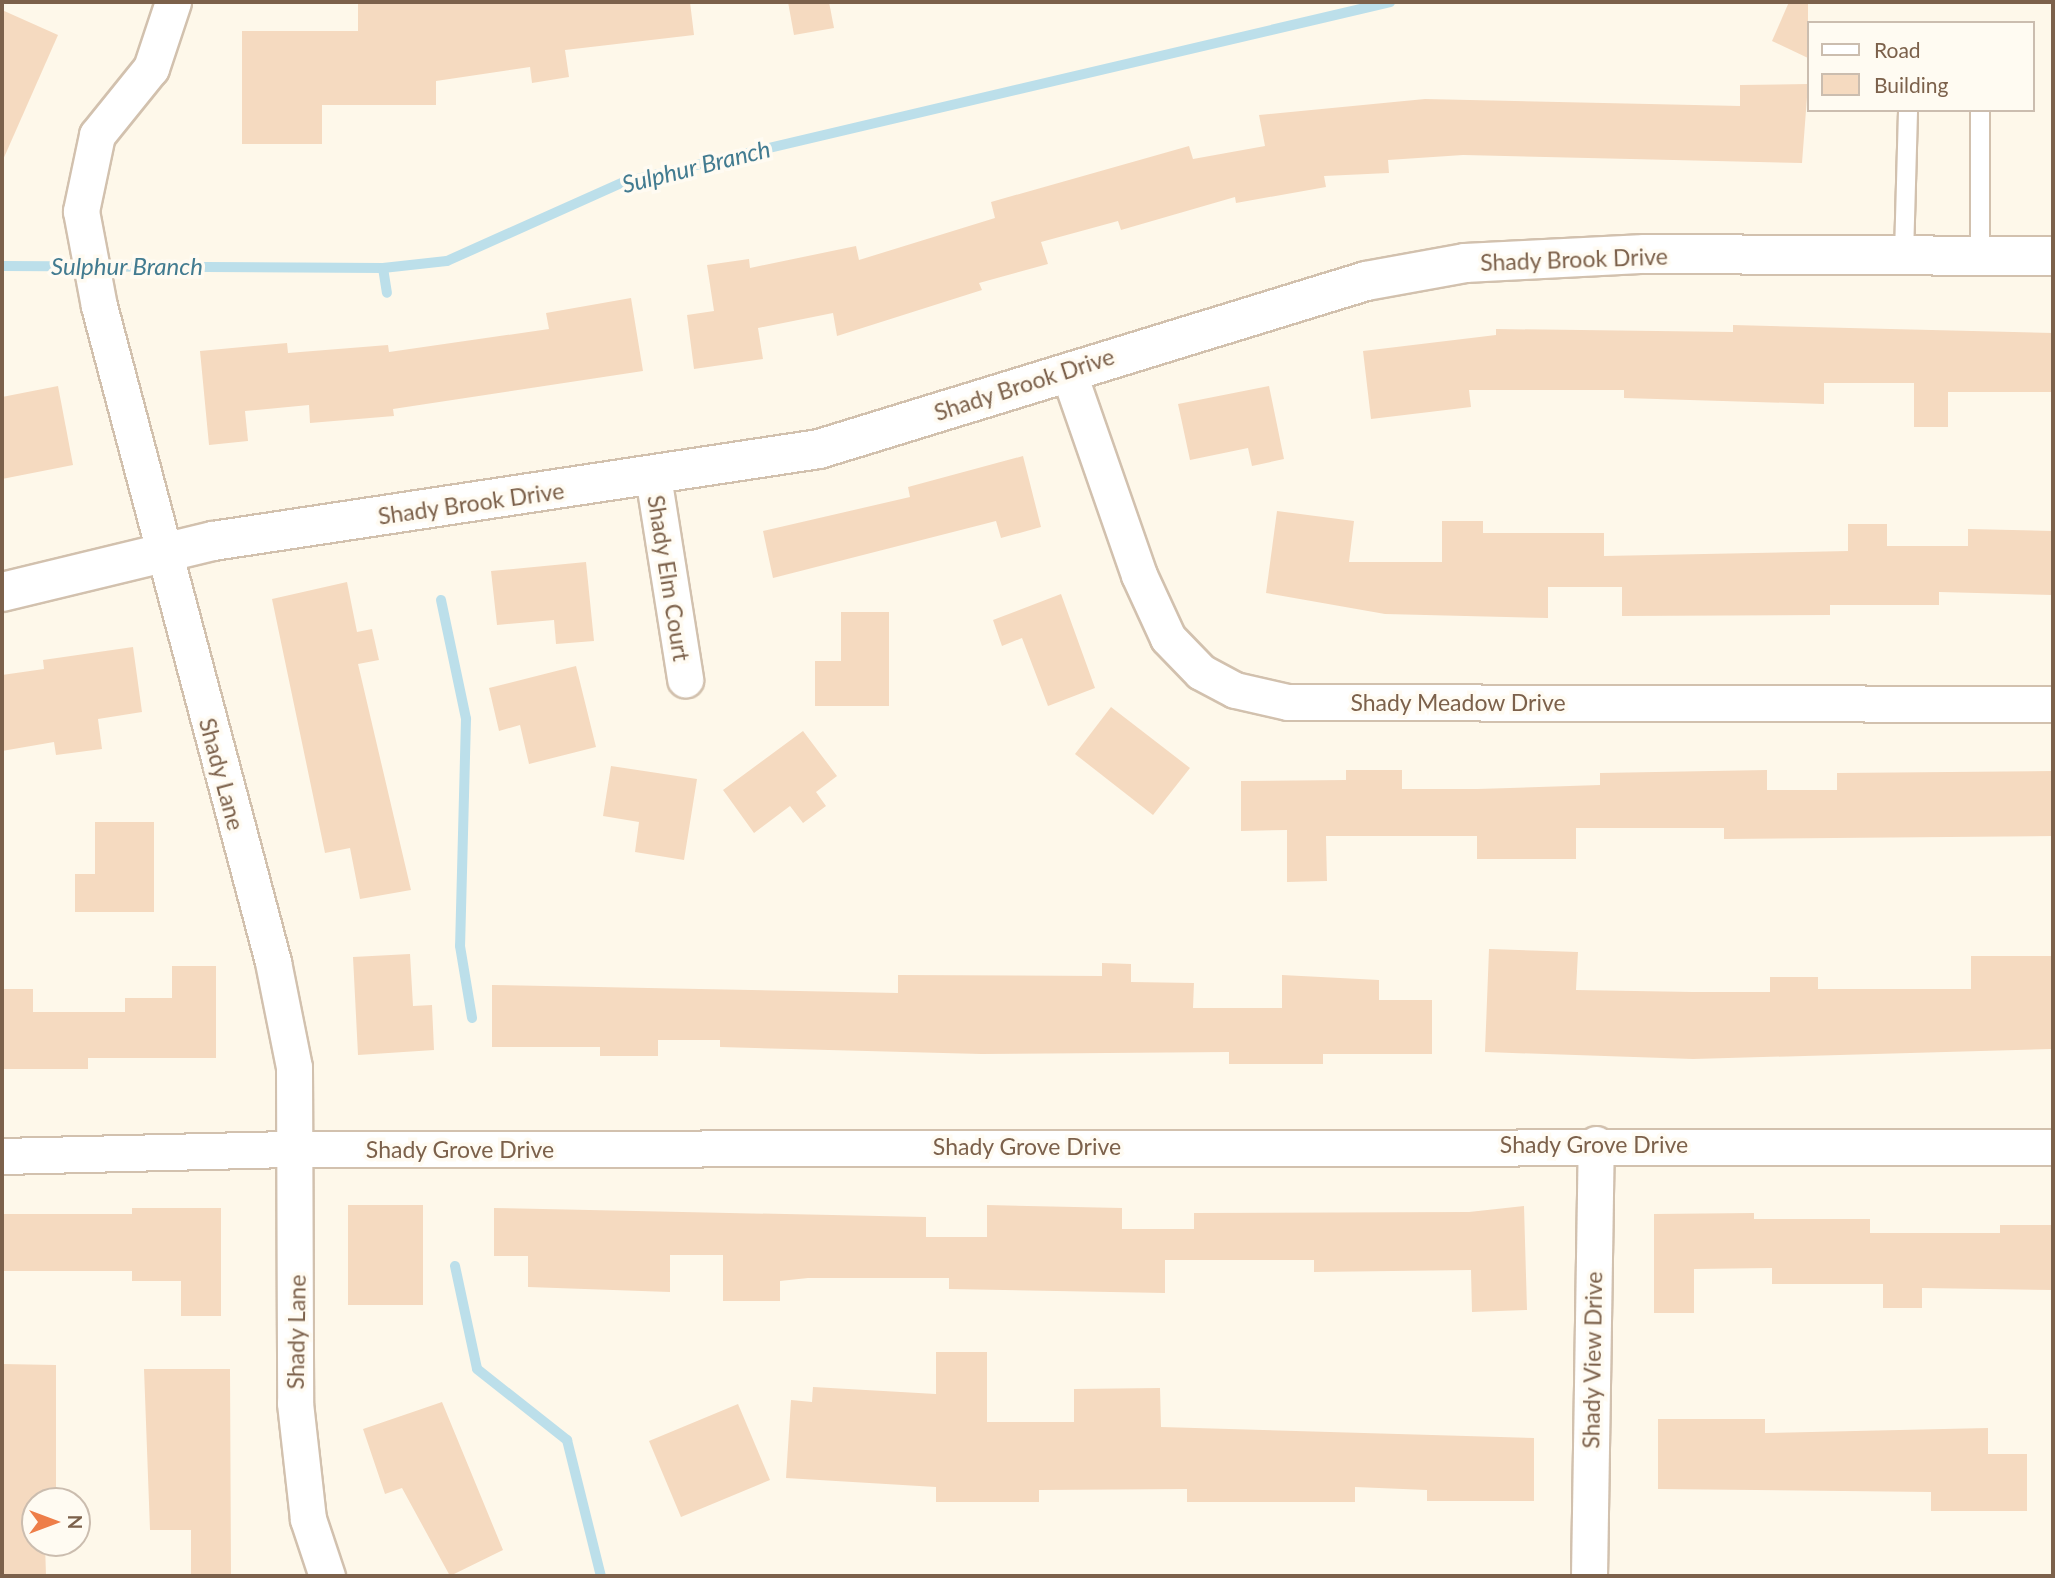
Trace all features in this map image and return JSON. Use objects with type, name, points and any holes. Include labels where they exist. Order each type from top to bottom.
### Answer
[{"type":"street","name":"Shady Lane","points":[[173,2],[151,68],[97,135],[82,211],[99,306],[273,962],[293,1067],[298,1149],[295,1403],[308,1519],[327,1576]]},
{"type":"street","name":"Shady Brook Drive","points":[[2,592],[164,557],[213,541],[819,449],[1366,281],[1465,263],[1645,254],[2053,256]]},
{"type":"street","name":"Shady Meadow Drive","points":[[1068,371],[1139,575],[1168,638],[1201,673],[1235,690],[1288,702],[2053,704]]},
{"type":"street","name":"Shady Elm Court","points":[[653,476],[685,679]]},
{"type":"street","name":"Shady Grove Drive","points":[[2,1156],[298,1149],[1596,1144],[2053,1147]]},
{"type":"street","name":"Shady View Drive","points":[[1589,1576],[1596,1144]]},
{"type":"lane","points":[[1904,256],[1908,112]]},
{"type":"lane","points":[[1980,112],[1980,256]]},
{"type":"building","points":[[358,2],[690,2],[694,35],[565,50],[569,77],[532,83],[530,67],[436,81],[436,105],[322,105],[322,144],[242,144],[242,31],[358,31]]},
{"type":"building","points":[[788,2],[829,2],[834,28],[794,35]]},
{"type":"building","points":[[1789,2],[1808,2],[1806,57],[1772,41]]},
{"type":"building","points":[[2,10],[58,35],[2,162]]},
{"type":"building","points":[[1806,84],[1802,163],[1463,155],[1388,160],[1389,173],[1324,176],[1326,187],[1236,203],[1235,197],[1121,230],[1118,221],[1041,242],[1048,264],[979,283],[982,290],[837,336],[833,313],[758,328],[763,359],[694,369],[687,315],[714,311],[707,265],[749,259],[750,268],[856,246],[859,260],[995,218],[991,202],[1189,146],[1193,159],[1265,146],[1259,115],[1425,99],[1740,106],[1740,85]]},
{"type":"building","points":[[631,298],[643,371],[393,409],[394,416],[310,423],[309,405],[245,411],[248,441],[209,445],[200,351],[287,343],[288,353],[388,345],[389,352],[549,329],[546,313]]},
{"type":"building","points":[[1733,325],[2053,333],[2053,392],[1948,392],[1948,427],[1914,427],[1914,383],[1824,383],[1824,404],[1624,398],[1624,390],[1469,390],[1471,407],[1371,419],[1363,351],[1496,335],[1496,329],[1733,332]]},
{"type":"building","points":[[58,386],[73,465],[2,479],[2,397]]},
{"type":"building","points":[[1269,386],[1284,459],[1252,466],[1248,448],[1190,460],[1178,404]]},
{"type":"building","points":[[1023,456],[1041,527],[1001,538],[996,521],[773,578],[763,531],[910,497],[908,487]]},
{"type":"building","points":[[1277,511],[1354,521],[1349,562],[1442,562],[1442,521],[1483,521],[1483,533],[1604,533],[1604,556],[1848,551],[1848,524],[1887,524],[1887,546],[1968,546],[1968,529],[2053,531],[2053,595],[1939,592],[1939,605],[1830,605],[1830,615],[1622,616],[1622,587],[1548,587],[1548,618],[1385,614],[1266,593]]},
{"type":"building","points":[[586,562],[594,641],[556,644],[554,620],[497,625],[491,571]]},
{"type":"building","points":[[347,582],[357,632],[372,629],[379,660],[358,664],[411,890],[360,899],[350,848],[325,853],[272,599]]},
{"type":"building","points":[[1061,594],[1095,688],[1048,706],[1022,638],[1002,646],[993,620]]},
{"type":"building","points":[[841,612],[889,612],[889,706],[815,706],[815,661],[841,661]]},
{"type":"building","points":[[133,647],[142,712],[98,719],[102,749],[56,755],[54,742],[2,751],[2,675],[44,669],[43,660]]},
{"type":"building","points":[[576,666],[596,747],[529,764],[520,725],[499,731],[489,688]]},
{"type":"building","points":[[1111,707],[1190,768],[1153,815],[1075,754]]},
{"type":"building","points":[[803,731],[837,776],[816,792],[826,806],[803,823],[790,806],[754,833],[723,790]]},
{"type":"building","points":[[611,766],[697,779],[684,860],[635,852],[639,822],[603,816]]},
{"type":"building","points":[[1346,770],[1402,770],[1402,789],[1477,789],[1600,785],[1600,773],[1767,770],[1767,790],[1837,790],[1837,773],[2053,771],[2053,836],[1724,839],[1724,828],[1576,828],[1576,859],[1477,859],[1477,836],[1326,836],[1327,881],[1287,882],[1287,830],[1241,831],[1241,781],[1346,780]]},
{"type":"building","points":[[95,822],[154,822],[154,912],[75,912],[75,874],[95,874]]},
{"type":"building","points":[[1489,949],[1578,952],[1576,990],[1693,992],[1770,992],[1770,977],[1818,977],[1818,989],[1971,989],[1971,956],[2051,956],[2051,1049],[1693,1059],[1485,1052]]},
{"type":"building","points":[[410,954],[413,1006],[432,1005],[434,1050],[358,1055],[353,957]]},
{"type":"building","points":[[1102,963],[1131,964],[1131,982],[1194,983],[1193,1008],[1282,1008],[1282,975],[1379,980],[1379,1000],[1432,1000],[1432,1054],[1323,1054],[1323,1064],[1229,1064],[1229,1052],[981,1054],[720,1047],[720,1040],[658,1040],[658,1056],[600,1056],[600,1047],[492,1047],[492,985],[898,993],[898,975],[1102,976]]},
{"type":"building","points":[[172,966],[216,966],[216,1058],[88,1058],[88,1069],[2,1069],[2,989],[33,989],[33,1012],[125,1012],[125,998],[172,998]]},
{"type":"building","points":[[348,1205],[423,1205],[423,1305],[348,1305]]},
{"type":"building","points":[[987,1205],[1122,1208],[1122,1229],[1194,1229],[1194,1213],[1469,1212],[1524,1206],[1527,1310],[1472,1312],[1471,1270],[1314,1272],[1314,1260],[1165,1260],[1165,1293],[949,1289],[949,1278],[808,1278],[780,1281],[780,1301],[723,1301],[723,1255],[670,1255],[670,1292],[528,1287],[528,1256],[494,1256],[494,1208],[926,1217],[926,1237],[987,1237]]},
{"type":"building","points":[[132,1208],[221,1208],[221,1316],[181,1316],[181,1281],[132,1281],[132,1271],[2,1271],[2,1214],[132,1214]]},
{"type":"building","points":[[1754,1213],[1754,1219],[1870,1219],[1870,1233],[2000,1233],[2000,1225],[2053,1225],[2053,1290],[1922,1288],[1922,1308],[1883,1308],[1883,1284],[1772,1284],[1772,1268],[1694,1269],[1694,1313],[1654,1313],[1654,1214]]},
{"type":"building","points":[[936,1352],[987,1352],[987,1422],[1074,1422],[1074,1389],[1160,1388],[1161,1427],[1534,1438],[1534,1501],[1427,1501],[1427,1490],[1355,1487],[1355,1502],[1187,1502],[1187,1489],[1039,1490],[1039,1502],[936,1502],[936,1487],[786,1478],[791,1400],[812,1402],[813,1387],[936,1394]]},
{"type":"building","points":[[2,1364],[56,1365],[56,1487],[21,1487],[21,1557],[45,1557],[46,1576],[2,1576]]},
{"type":"building","points":[[144,1369],[230,1369],[231,1576],[191,1576],[191,1530],[150,1530]]},
{"type":"building","points":[[442,1402],[503,1550],[450,1576],[402,1488],[385,1494],[363,1429]]},
{"type":"building","points":[[738,1404],[770,1480],[681,1517],[649,1441]]},
{"type":"building","points":[[1658,1419],[1765,1419],[1765,1433],[1988,1428],[1988,1454],[2027,1454],[2027,1511],[1931,1511],[1931,1492],[1658,1489]]},
{"type":"waterway","name":"Sulphur Branch","points":[[2,266],[383,268],[447,261],[624,182],[1390,2]]},
{"type":"waterway","points":[[383,268],[387,293]]},
{"type":"waterway","points":[[441,600],[466,719],[460,946],[472,1018]]},
{"type":"waterway","points":[[455,1266],[477,1369],[567,1440],[601,1576]]}]
